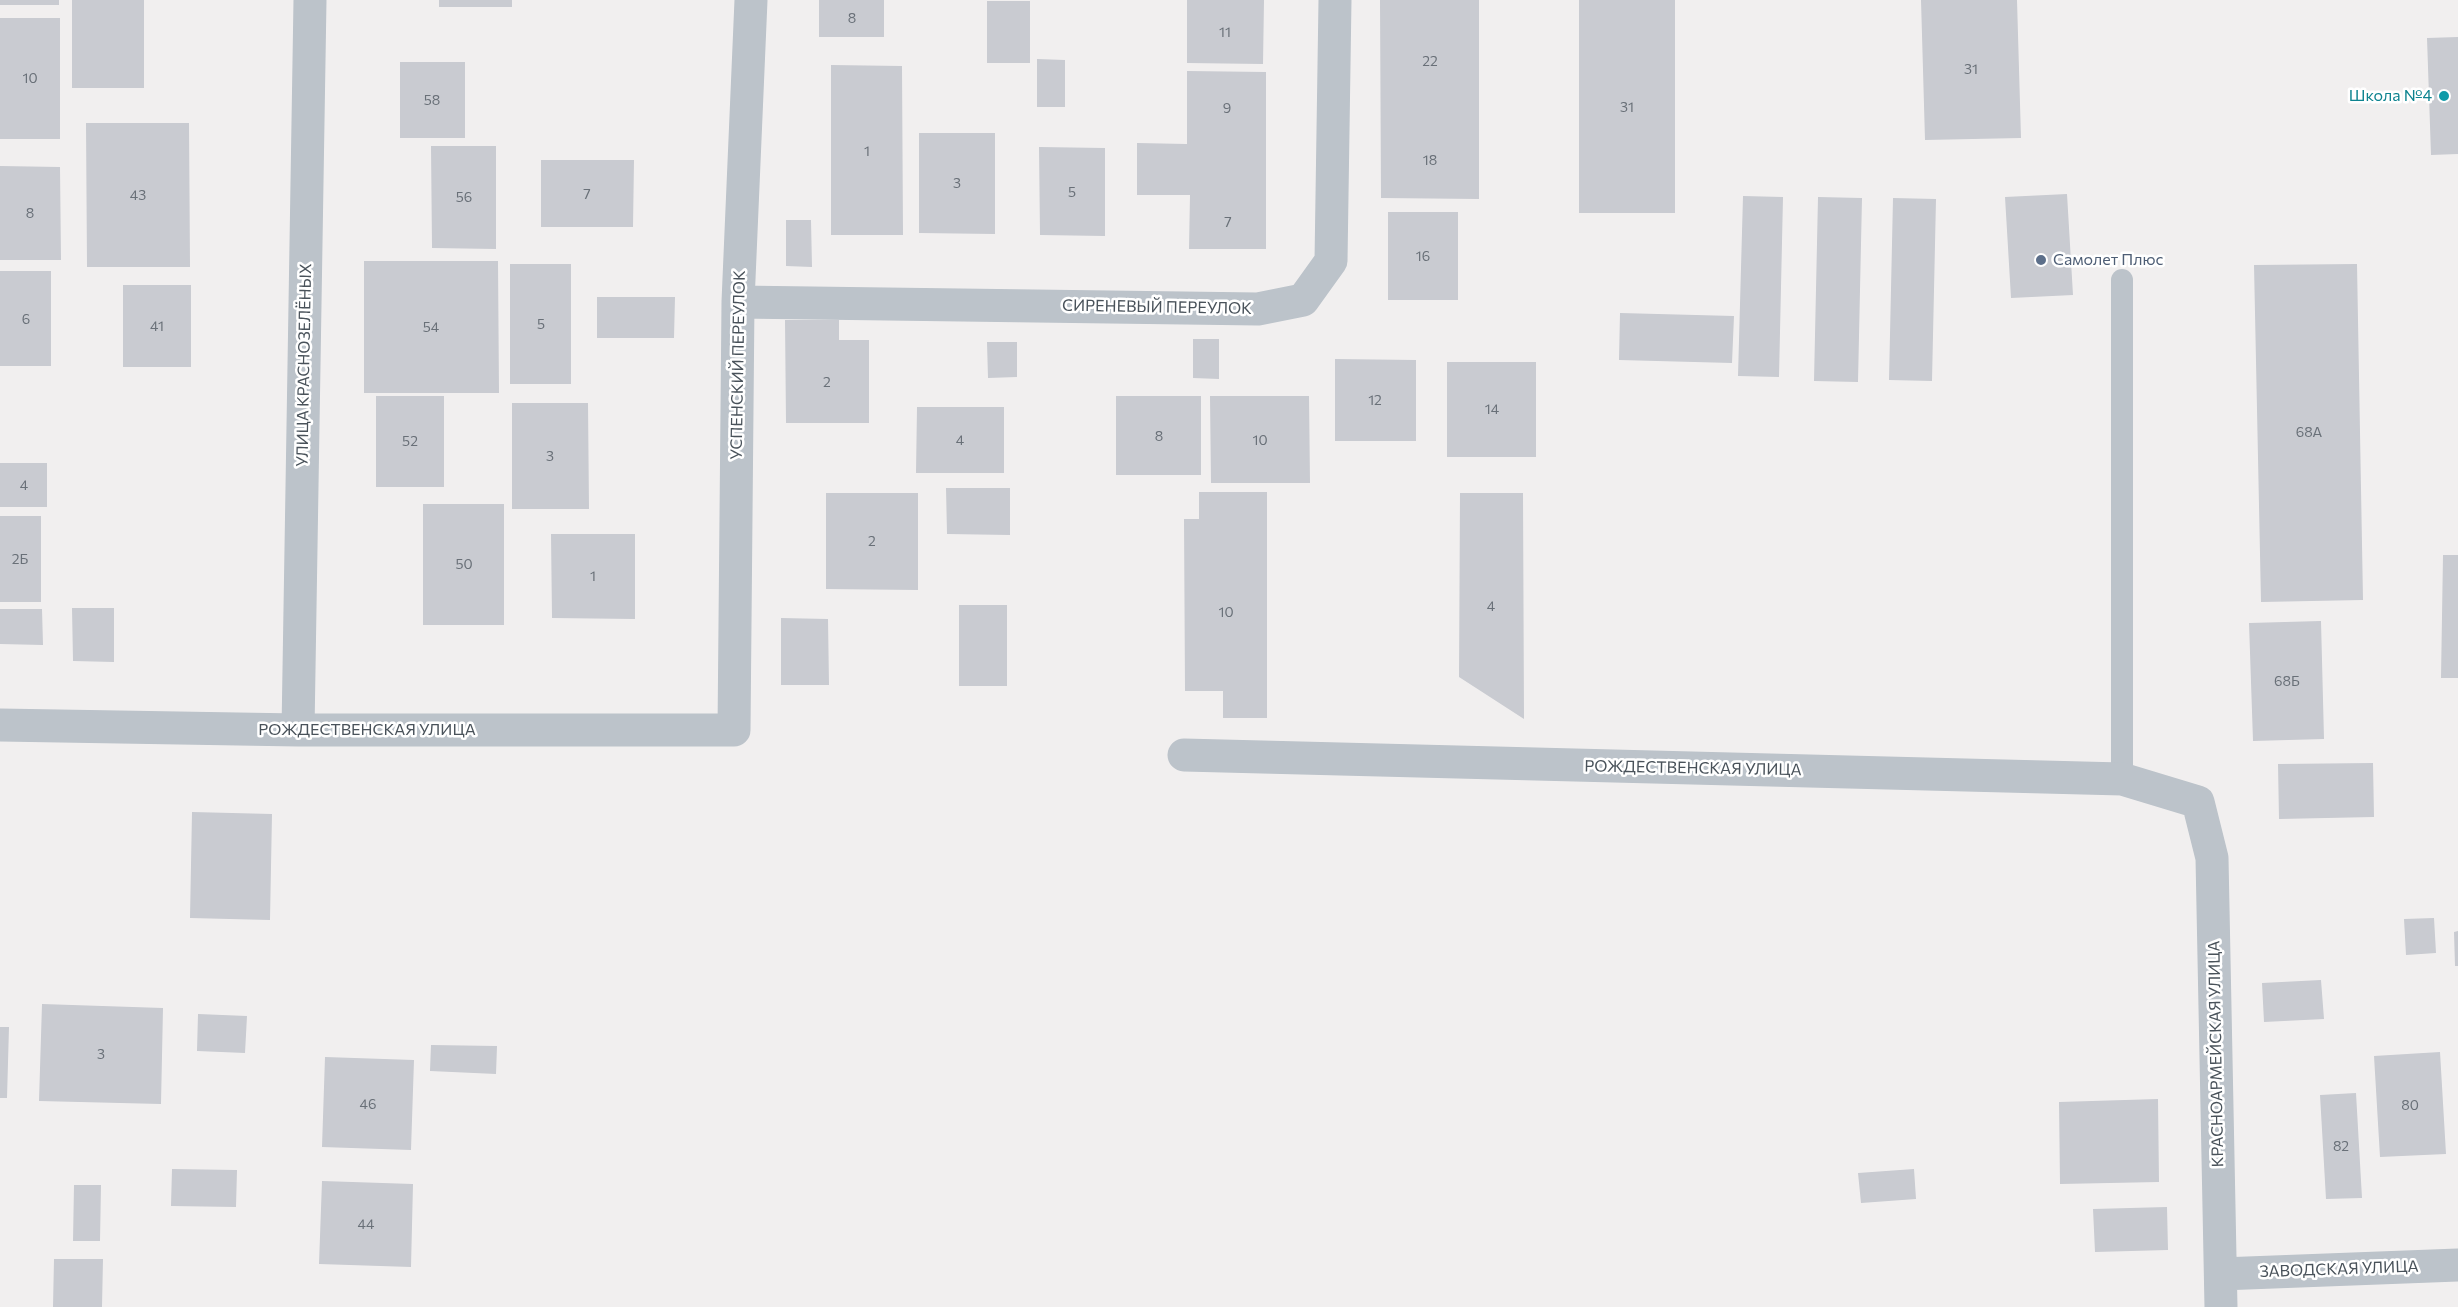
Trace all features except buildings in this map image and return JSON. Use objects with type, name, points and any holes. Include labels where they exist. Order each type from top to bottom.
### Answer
[{"type":"street","name":"УЛИЦА КРАСНОЗЕЛЁНЫХ","points":[[298,730],[310,0]]},
{"type":"street","name":"УСПЕНСКИЙ ПЕРЕУЛОК","points":[[734,729],[738,302],[751,0]]},
{"type":"street","name":"СИРЕНЕВЫЙ ПЕРЕУЛОК","points":[[738,302],[1258,309],[1303,300],[1330,261],[1335,0]]},
{"type":"street","name":"РОЖДЕСТВЕНСКАЯ УЛИЦА","points":[[0,725],[298,730],[734,729]]},
{"type":"street","name":"РОЖДЕСТВЕНСКАЯ УЛИЦА","points":[[1184,755],[2122,779],[2198,802]]},
{"type":"street","name":"КРАСНОАРМЕЙСКАЯ УЛИЦА","points":[[2198,802],[2212,858],[2221,1307]]},
{"type":"street","name":"ЗАВОДСКАЯ УЛИЦА","points":[[2221,1274],[2458,1265]]},
{"type":"lane","points":[[2122,280],[2122,779]]},
{"type":"place","name":"Школа №4","points":[[2444,96]]},
{"type":"place","name":"Самолет Плюс","points":[[2041,260]]}]
